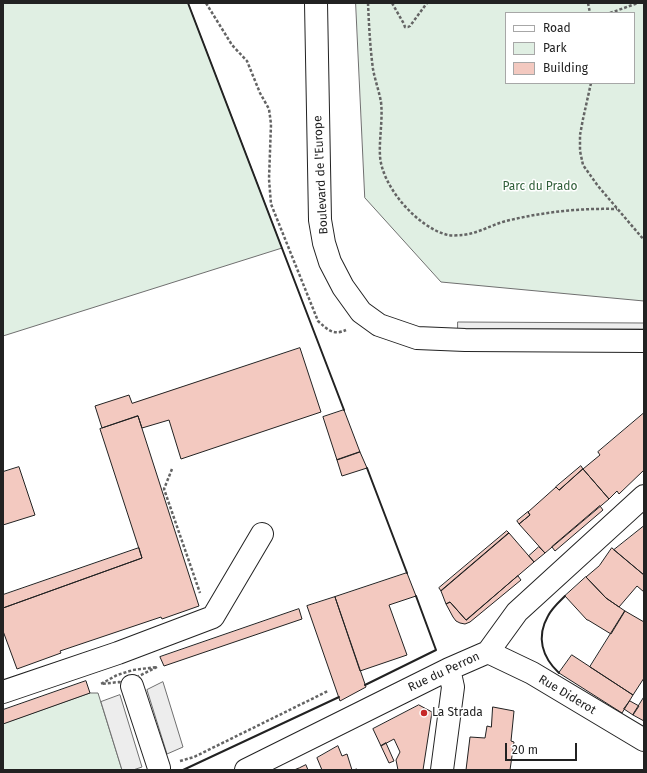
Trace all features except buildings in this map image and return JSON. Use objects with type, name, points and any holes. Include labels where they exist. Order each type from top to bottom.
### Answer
[{"type":"street","name":"Boulevard de l'Europe","points":[[316,3],[320,220],[324,243],[330,262],[343,287],[361,312],[379,325],[417,338],[465,340],[644,341]]},
{"type":"street","name":"Rue du Perron","points":[[246,770],[449,669],[488,652],[518,612],[644,496]]},
{"type":"street","points":[[3,692],[124,671],[214,617],[262,534]]},
{"type":"street","name":"Rue Diderot","points":[[488,652],[532,673],[644,740]]},
{"type":"street","points":[[442,770],[453,687],[449,669]]},
{"type":"street","points":[[124,671],[159,768]]},
{"type":"path","points":[[206,3],[232,44],[246,61],[269,109],[269,179],[271,204],[318,320],[328,330],[336,333],[349,328]]},
{"type":"path","points":[[368,3],[369,40],[381,102],[380,157],[384,174],[393,192],[416,217],[438,231],[449,235],[462,235],[474,233],[504,222],[530,216],[578,210],[617,209]]},
{"type":"path","points":[[392,3],[405,27],[410,26],[428,3]]},
{"type":"path","points":[[613,12],[638,3]]},
{"type":"path","points":[[591,84],[580,135],[580,151],[583,165],[598,186],[644,240]]},
{"type":"path","points":[[172,469],[164,489],[209,619]]},
{"type":"path","points":[[159,768],[194,757],[328,691]]},
{"type":"green space","points":[[3,3],[188,3],[282,248],[3,336]]},
{"type":"green space","name":"Parc du Prado","points":[[356,3],[644,3],[644,301],[441,282],[365,198]]},
{"type":"green space","points":[[90,693],[98,693],[122,770],[3,770],[3,724]]},
{"type":"shaded area","points":[[458,322],[644,323],[644,329],[458,329]]},
{"type":"shaded area","points":[[163,682],[183,747],[167,754],[147,690]]},
{"type":"shaded area","points":[[120,695],[142,767],[133,770],[122,770],[101,702]]},
{"type":"wall","points":[[188,3],[344,410]]},
{"type":"wall","points":[[367,468],[407,573]]},
{"type":"wall","points":[[365,685],[436,650],[416,596]]},
{"type":"wall","points":[[559,673],[548,660],[545,653],[542,632],[544,624],[550,613],[565,596]]},
{"type":"wall","points":[[183,770],[339,697]]},
{"type":"place","name":"La Strada","points":[[424,713]]}]
